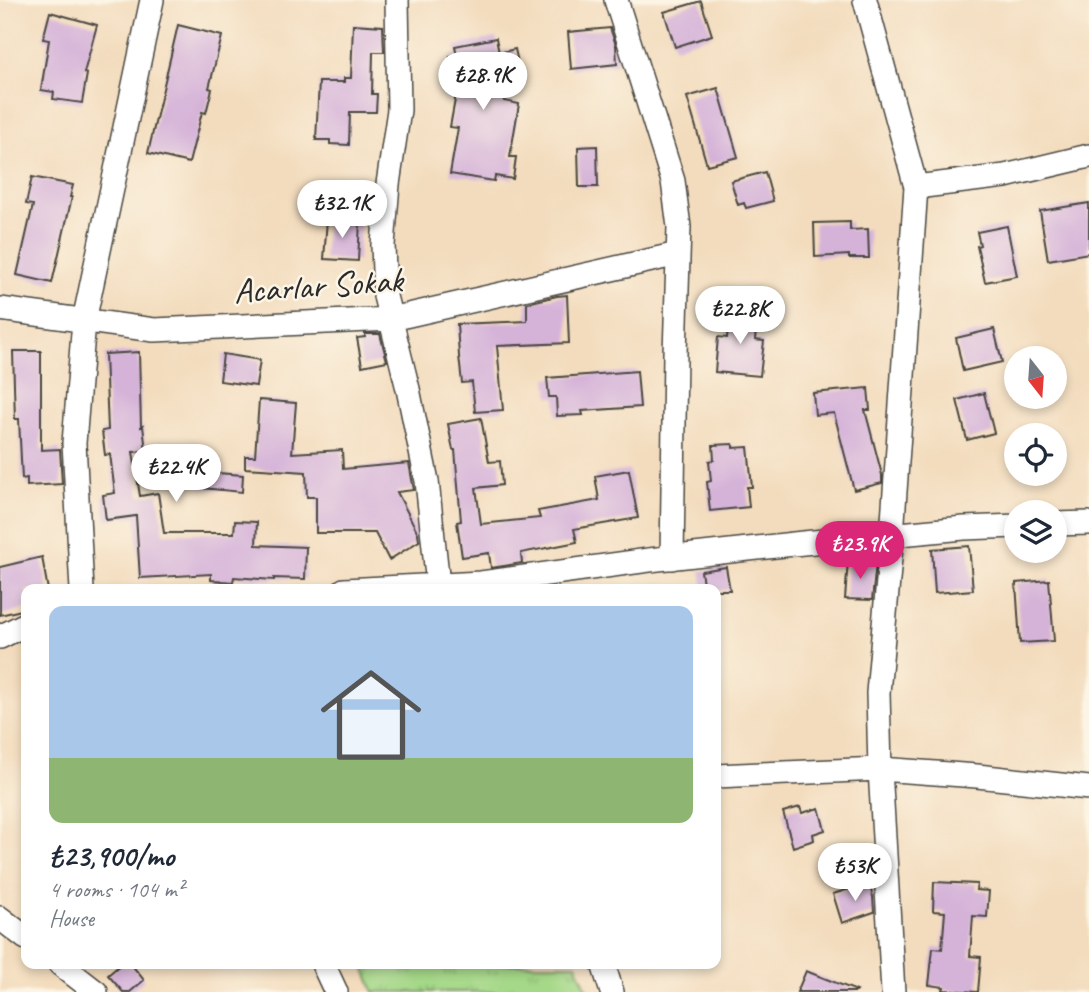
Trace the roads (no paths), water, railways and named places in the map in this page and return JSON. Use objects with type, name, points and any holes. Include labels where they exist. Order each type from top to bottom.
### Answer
[{"type":"street","points":[[82,584],[74,443],[85,321],[152,0]]},
{"type":"street","points":[[397,0],[399,110],[388,184],[383,244],[385,296],[427,481],[438,584]]},
{"type":"street","points":[[616,0],[673,181],[678,228],[672,558]]},
{"type":"street","points":[[865,0],[916,187],[892,535],[878,693],[893,992]]},
{"type":"street","points":[[916,187],[1005,176],[1089,156]]},
{"type":"street","name":"Acarlar Sokak","points":[[0,309],[154,330],[391,319],[678,254]]},
{"type":"street","points":[[1067,524],[1089,523]]},
{"type":"street","points":[[496,584],[672,558],[964,528],[1004,526]]},
{"type":"street","points":[[0,637],[21,626]]},
{"type":"street","points":[[721,776],[880,769],[1089,788]]},
{"type":"street","points":[[0,918],[21,934]]},
{"type":"street","points":[[66,969],[96,992]]},
{"type":"street","points":[[325,969],[335,992]]},
{"type":"street","points":[[605,969],[612,992]]}]
